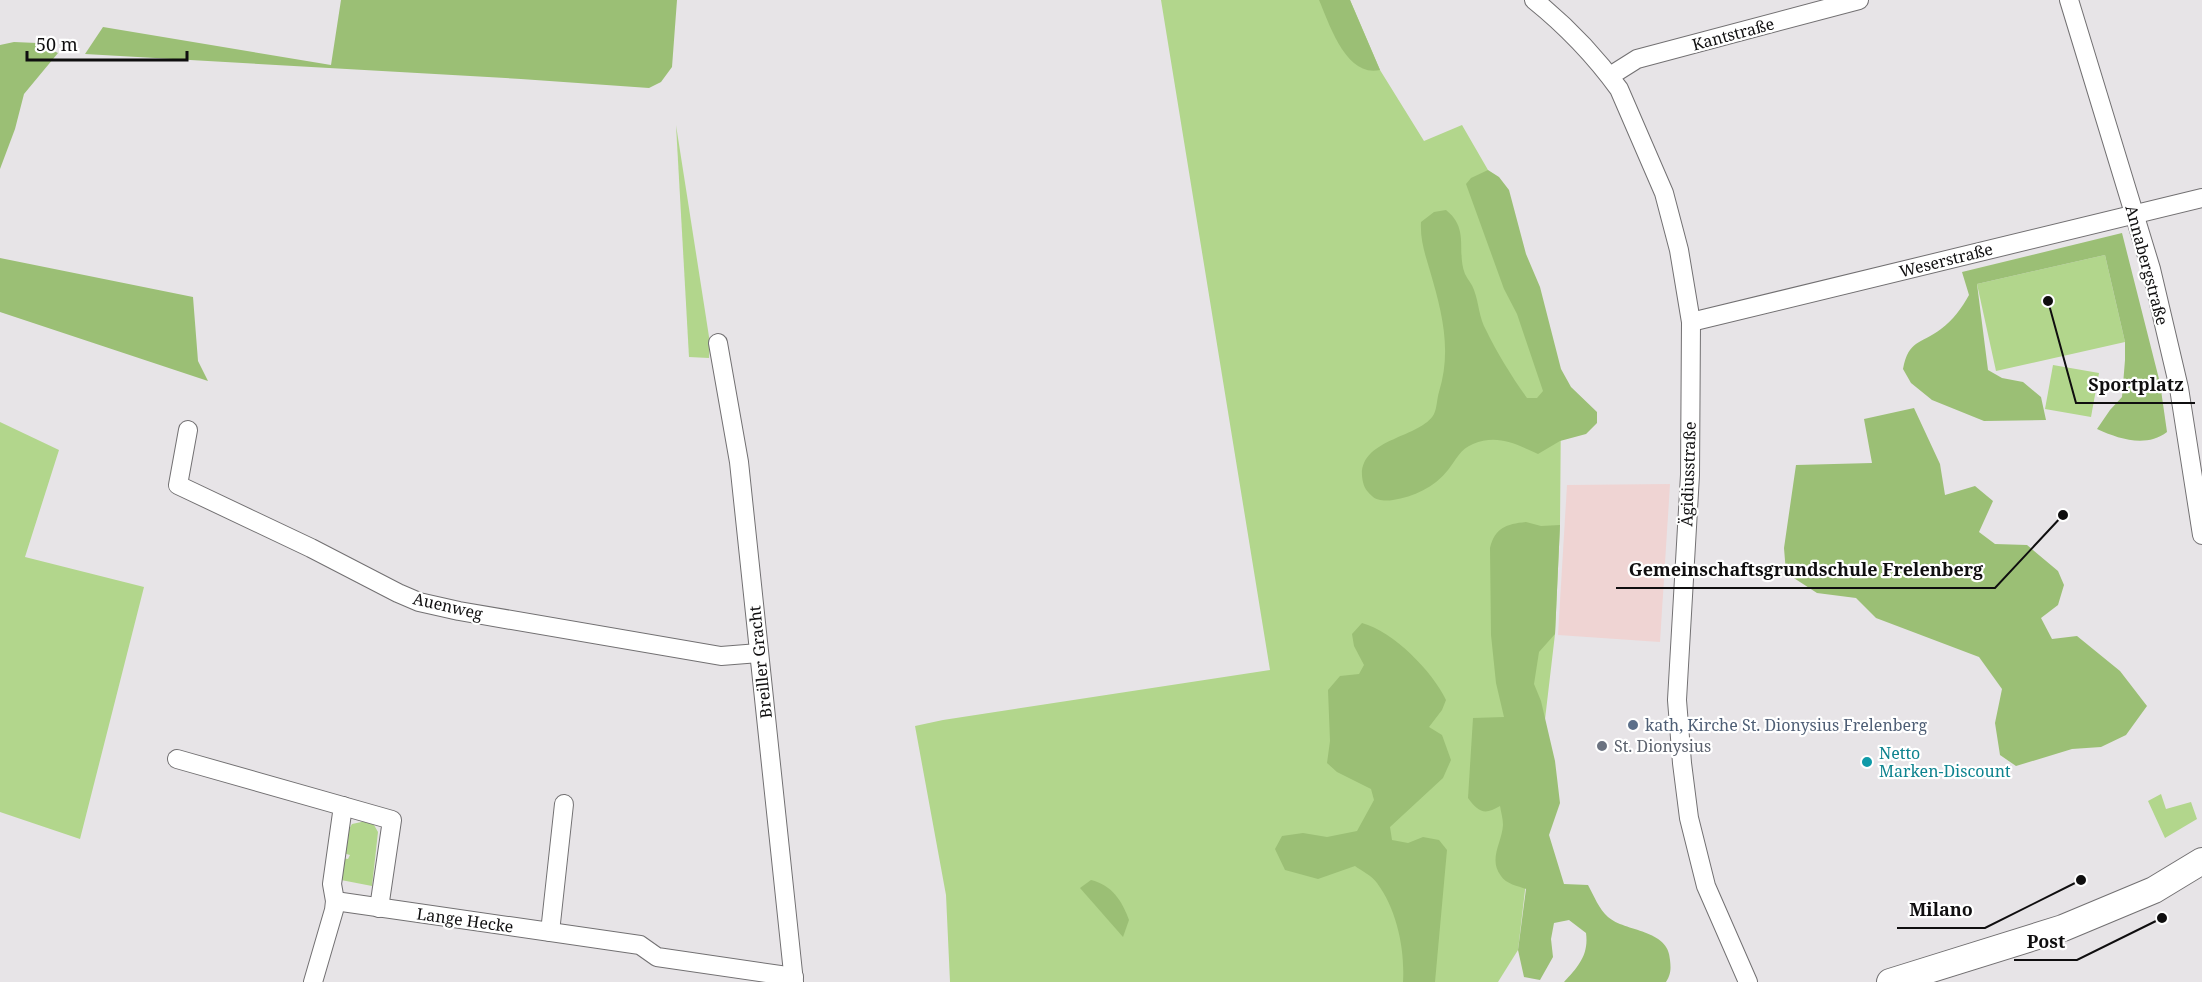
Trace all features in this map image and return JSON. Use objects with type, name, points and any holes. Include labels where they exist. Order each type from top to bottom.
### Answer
[{"type":"main road","points":[[1890,982],[2063,928],[2154,890],[2202,861]]},
{"type":"street","name":"Ägidiusstraße","points":[[1534,0],[1555,17],[1619,88],[1664,193],[1679,250],[1691,322],[1690,475],[1677,700],[1682,763],[1689,818],[1706,886],[1748,982]]},
{"type":"street","name":"Kantstraße","points":[[1610,76],[1637,59],[1859,0]]},
{"type":"street","name":"Annabergstraße","points":[[2069,0],[2151,269],[2179,388],[2202,535]]},
{"type":"street","name":"Weserstraße","points":[[1691,322],[2202,198]]},
{"type":"street","name":"Breiller Gracht","points":[[718,343],[736,437],[794,980]]},
{"type":"street","name":"Auenweg","points":[[188,430],[178,485],[419,602],[459,611],[721,656],[759,653]]},
{"type":"street","points":[[177,759],[392,820],[380,908]]},
{"type":"street","points":[[550,932],[564,804]]},
{"type":"street","points":[[313,982],[335,901],[332,884],[343,806]]},
{"type":"street","name":"Lange Hecke","points":[[335,901],[640,945],[657,957],[794,980]]},
{"type":"shaded area","points":[[1670,484],[1660,642],[1558,635],[1567,485]]},
{"type":"green space","points":[[341,0],[677,0],[672,67],[661,82],[649,88],[85,54],[103,27],[331,65]]},
{"type":"green space","points":[[1161,0],[1350,0],[1380,70],[1424,141],[1462,125],[1488,170],[1561,405],[1560,525],[1555,634],[1518,950],[1498,982],[950,982],[946,895],[915,726],[1270,670]]},
{"type":"green space","points":[[1319,0],[1350,0],[1380,70],[1368,70],[1358,66],[1348,57],[1340,47]]},
{"type":"green space","points":[[14,42],[37,43],[58,53],[24,94],[15,129],[0,169],[0,45]]},
{"type":"green space","points":[[676,125],[710,343],[709,358],[689,357]]},
{"type":"green space","points":[[1488,170],[1499,177],[1509,190],[1526,254],[1540,287],[1561,369],[1571,387],[1597,412],[1597,423],[1586,434],[1560,441],[1538,454],[1498,440],[1473,444],[1461,452],[1443,476],[1423,490],[1393,500],[1376,499],[1364,485],[1362,476],[1364,463],[1380,446],[1427,422],[1435,412],[1443,376],[1445,346],[1442,316],[1423,247],[1421,229],[1421,222],[1434,212],[1446,210],[1458,225],[1465,274],[1474,290],[1484,325],[1505,365],[1527,398],[1537,398],[1543,391],[1517,314],[1504,289],[1466,184],[1471,178]]},
{"type":"green space","points":[[2122,233],[2160,383],[2167,432],[2159,437],[2141,441],[2123,439],[2097,429],[2122,397],[2125,360],[2125,342],[2105,255],[1977,284],[1988,370],[2002,378],[2023,382],[2041,397],[2046,420],[1984,421],[1932,400],[1911,383],[1903,369],[1905,359],[1912,347],[1949,322],[1969,295],[1962,272]]},
{"type":"green space","points":[[2105,255],[2125,342],[1996,371],[1977,284]]},
{"type":"green space","points":[[0,258],[193,297],[198,361],[208,381],[0,312]]},
{"type":"green space","points":[[2053,365],[2099,373],[2091,417],[2045,409]]},
{"type":"green space","points":[[1914,408],[1940,464],[1945,495],[1975,486],[1993,501],[1979,532],[1995,544],[2027,545],[2058,571],[2064,585],[2058,605],[2041,618],[2052,639],[2077,636],[2120,671],[2147,706],[2126,735],[2101,747],[2072,749],[2016,766],[2000,755],[1995,723],[2002,689],[1979,657],[1876,618],[1856,598],[1817,593],[1786,573],[1784,548],[1796,465],[1872,463],[1864,419]]},
{"type":"green space","points":[[0,422],[59,450],[25,557],[144,587],[80,839],[0,812]]},
{"type":"green space","points":[[1526,522],[1541,526],[1560,525],[1555,634],[1539,652],[1534,684],[1541,701],[1555,761],[1560,803],[1549,835],[1564,884],[1588,885],[1599,906],[1608,917],[1662,942],[1668,950],[1670,963],[1670,974],[1666,982],[1564,982],[1574,971],[1586,948],[1586,933],[1569,920],[1554,923],[1551,939],[1553,957],[1540,980],[1524,977],[1518,950],[1526,889],[1506,881],[1497,870],[1496,857],[1503,825],[1500,806],[1490,811],[1482,811],[1468,798],[1473,718],[1504,717],[1496,683],[1491,635],[1490,548],[1495,536],[1502,528]]},
{"type":"green space","points":[[1362,623],[1386,634],[1411,654],[1432,677],[1446,700],[1442,710],[1429,727],[1442,735],[1451,760],[1443,778],[1390,827],[1392,840],[1408,843],[1423,837],[1439,840],[1447,850],[1435,982],[1403,982],[1403,956],[1395,917],[1384,894],[1372,878],[1355,866],[1318,879],[1285,870],[1275,849],[1282,836],[1303,833],[1327,837],[1357,831],[1374,800],[1371,789],[1337,772],[1327,763],[1330,741],[1328,690],[1340,676],[1359,674],[1364,665],[1354,646],[1352,634]]},
{"type":"green space","points":[[2161,794],[2166,809],[2191,802],[2197,819],[2165,838],[2148,801]]},
{"type":"green space","points":[[366,821],[374,825],[378,832],[372,886],[341,880],[342,858],[348,859],[350,855],[343,853],[344,838],[352,824]]},
{"type":"green space","points":[[1091,880],[1110,890],[1123,906],[1129,920],[1123,937],[1080,888]]},
{"type":"place","name":"Sportplatz","points":[[2048,301]]},
{"type":"place","name":"Gemeinschaftsgrundschule Frelenberg","points":[[2063,515]]},
{"type":"place","name":"kath, Kirche St. Dionysius Frelenberg","points":[[1633,725]]},
{"type":"place","name":"St. Dionysius","points":[[1602,746]]},
{"type":"place","name":"Netto Marken-Discount","points":[[1867,762]]},
{"type":"place","name":"Milano","points":[[2081,880]]},
{"type":"place","name":"Post","points":[[2162,918]]}]
